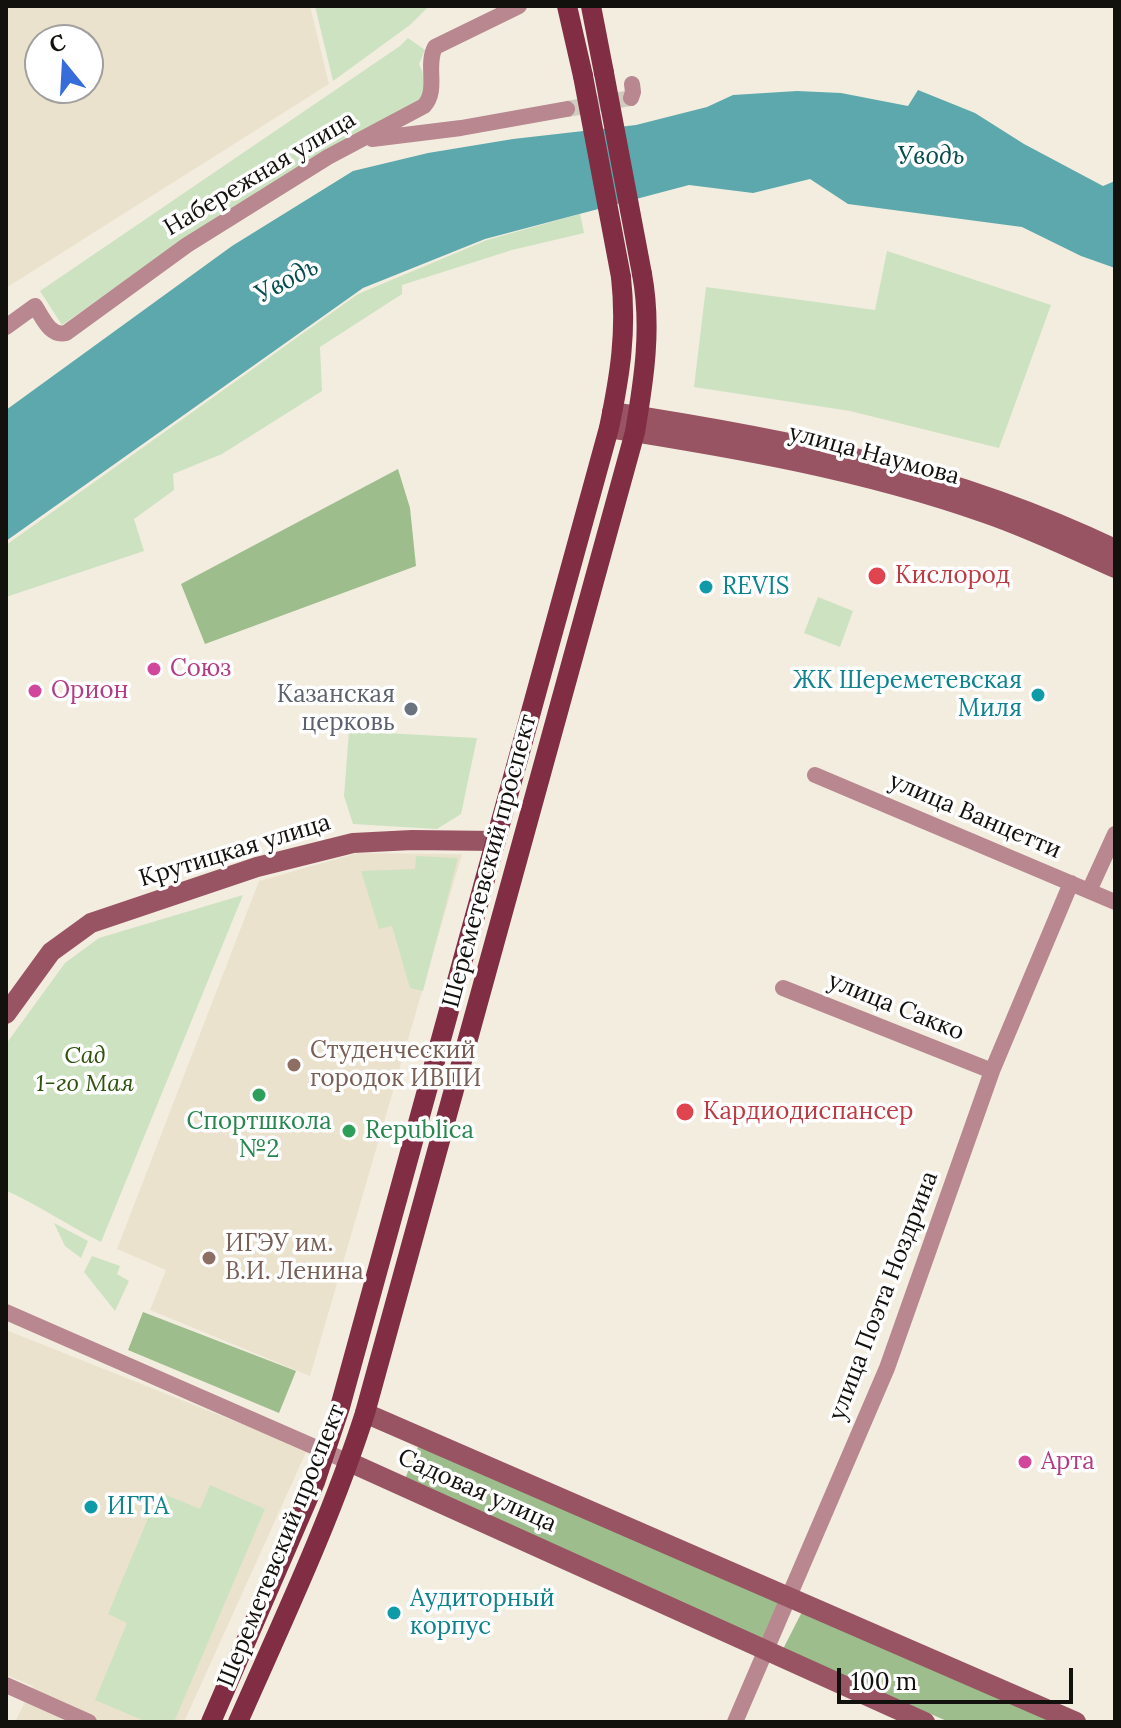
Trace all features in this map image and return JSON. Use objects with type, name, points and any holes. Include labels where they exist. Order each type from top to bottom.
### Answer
[{"type":"main road","name":"Шереметевский проспект","points":[[211,1722],[326,1452],[611,420],[622,365],[624,304],[583,76],[567,6]]},
{"type":"main road","name":"Шереметевский проспект","points":[[238,1722],[349,1462],[365,1413],[637,424],[645,368],[647,303],[591,6]]},
{"type":"main road","name":"Крутицкая улица","points":[[496,841],[521,847]]},
{"type":"street","name":"Набережная улица","points":[[6,327],[35,306],[52,332],[58,335],[66,333],[187,245],[328,157],[427,104],[432,94],[431,55],[439,43],[519,6]]},
{"type":"street","points":[[358,141],[461,128],[564,106]]},
{"type":"street","name":"улица Наумова","points":[[611,420],[751,434],[828,450],[994,497],[1115,549]]},
{"type":"street","name":"улица Наумова","points":[[637,424],[824,466],[920,492],[987,514],[1115,568]]},
{"type":"street","name":"улица Ванцетти","points":[[815,775],[1115,902]]},
{"type":"street","points":[[1089,891],[1115,834]]},
{"type":"street","name":"Крутицкая улица","points":[[6,1014],[51,952],[91,923],[257,867],[341,846],[412,840],[496,841]]},
{"type":"street","name":"улица Поэта Ноздрина","points":[[735,1722],[887,1368],[992,1071],[1071,883]]},
{"type":"street","name":"улица Сакко","points":[[783,988],[992,1071]]},
{"type":"street","name":"Садовая улица","points":[[6,1312],[349,1462],[925,1722]]},
{"type":"street","name":"Садовая улица","points":[[365,1413],[1076,1722]]},
{"type":"street","points":[[6,1685],[89,1722]]},
{"type":"shaded area","points":[[6,6],[310,6],[329,84],[6,288]]},
{"type":"shaded area","name":"Студенческий городок ИВПИ","points":[[358,853],[462,854],[310,1376],[150,1310],[166,1270],[117,1249],[259,881]]},
{"type":"shaded area","points":[[6,1330],[307,1450],[184,1722],[15,1722],[33,1686],[6,1675]]},
{"type":"green space","points":[[315,6],[429,6],[410,25],[333,81]]},
{"type":"green space","points":[[408,38],[425,50],[419,64],[424,89],[417,104],[186,239],[62,325],[40,291]]},
{"type":"green space","points":[[580,214],[584,233],[512,250],[402,285],[402,294],[320,347],[322,391],[222,454],[173,474],[174,490],[134,519],[144,551],[6,597],[6,545],[358,294],[487,240]]},
{"type":"green space","points":[[887,251],[1051,305],[999,448],[850,411],[694,387],[706,287],[875,310]]},
{"type":"green space","points":[[398,469],[410,508],[416,566],[205,644],[181,584]]},
{"type":"green space","points":[[818,597],[853,611],[840,647],[804,633]]},
{"type":"green space","points":[[349,731],[477,738],[461,814],[437,829],[353,824],[344,796]]},
{"type":"green space","points":[[416,856],[458,858],[423,991],[410,988],[392,926],[379,929],[361,871],[415,869]]},
{"type":"green space","name":"Сад 1-го Мая","points":[[243,895],[101,1242],[7,1191],[6,1044],[65,963],[99,938]]},
{"type":"green space","points":[[54,1223],[88,1241],[81,1258],[65,1246]]},
{"type":"green space","points":[[92,1256],[120,1266],[117,1274],[129,1281],[115,1311],[84,1272]]},
{"type":"green space","points":[[143,1312],[296,1371],[279,1413],[128,1350]]},
{"type":"green space","points":[[420,1442],[785,1604],[764,1644],[405,1479]]},
{"type":"green space","points":[[210,1485],[265,1509],[174,1722],[147,1722],[95,1700],[127,1623],[108,1614],[159,1492],[200,1509]]},
{"type":"green space","points":[[804,1608],[1063,1722],[949,1722],[783,1649]]},
{"type":"water","name":"Уводь","points":[[918,90],[975,113],[1024,144],[1103,186],[1115,181],[1115,268],[1081,256],[1022,227],[848,204],[810,179],[753,193],[689,185],[485,239],[363,288],[6,541],[6,410],[232,246],[353,171],[428,153],[513,139],[636,125],[707,107],[733,95],[797,91],[841,93],[908,106]]},
{"type":"tunnel","points":[[567,109],[631,98]]},
{"type":"place","name":"Кислород","points":[[877,576]]},
{"type":"place","name":"REVIS","points":[[706,587]]},
{"type":"place","name":"Союз","points":[[154,669]]},
{"type":"place","name":"Орион","points":[[35,691]]},
{"type":"place","name":"ЖК Шереметевская Миля","points":[[1038,695]]},
{"type":"place","name":"Казанская церковь","points":[[411,709]]},
{"type":"place","name":"Студенческий городок ИВПИ","points":[[294,1065]]},
{"type":"place","name":"Спортшкола №2","points":[[259,1095]]},
{"type":"place","name":"Кардиодиспансер","points":[[685,1112]]},
{"type":"place","name":"Republica","points":[[349,1131]]},
{"type":"place","name":"ИГЭУ им. В.И. Ленина","points":[[209,1258]]},
{"type":"place","name":"Арта","points":[[1025,1462]]},
{"type":"place","name":"ИГТА","points":[[91,1507]]},
{"type":"place","name":"Аудиторный корпус","points":[[394,1613]]}]
